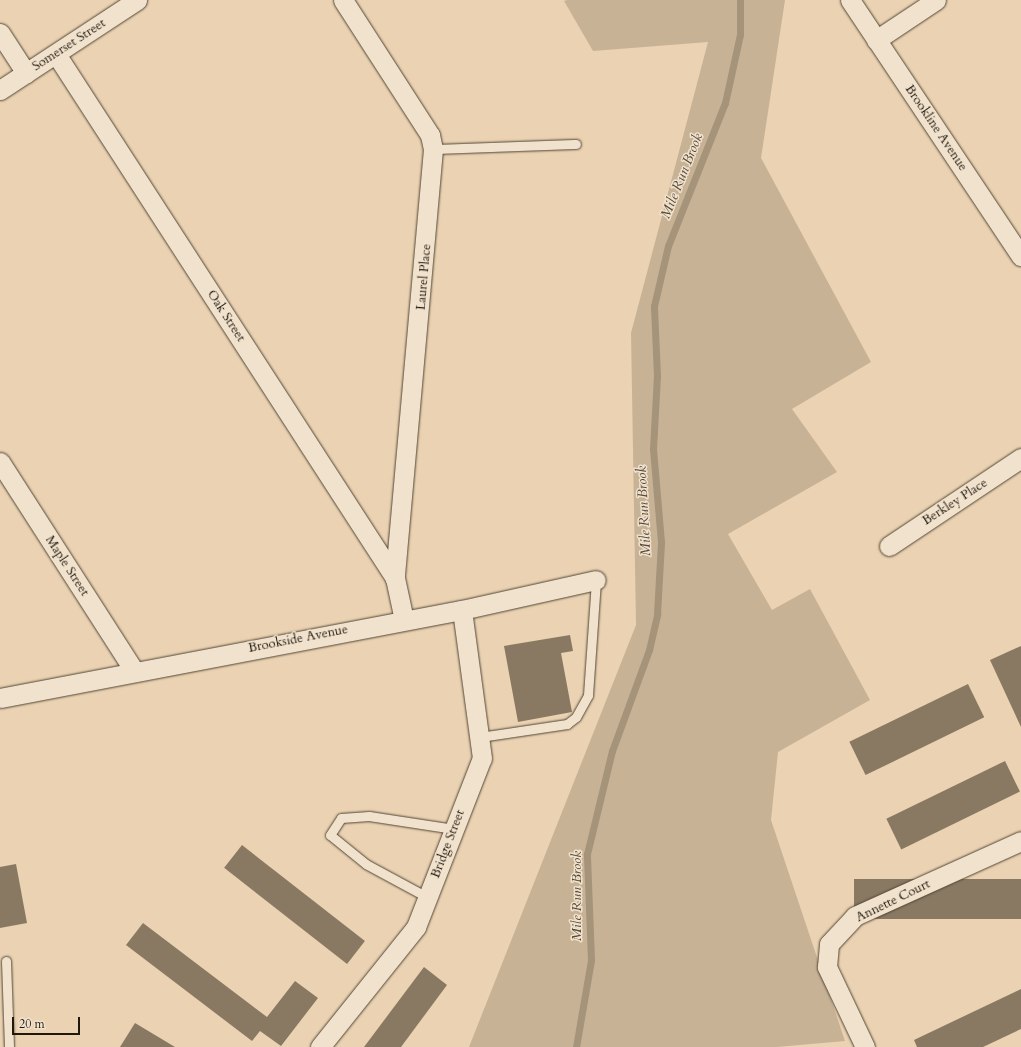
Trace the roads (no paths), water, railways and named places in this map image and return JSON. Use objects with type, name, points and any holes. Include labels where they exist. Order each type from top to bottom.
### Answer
[{"type":"street","name":"Somerset Street","points":[[0,90],[137,0]]},
{"type":"street","name":"Laurel Place","points":[[343,0],[430,135],[433,149],[395,578]]},
{"type":"street","name":"Brookline Avenue","points":[[850,0],[1021,256]]},
{"type":"street","points":[[876,40],[936,0]]},
{"type":"street","points":[[0,32],[26,73]]},
{"type":"street","name":"Oak Street","points":[[56,54],[395,578]]},
{"type":"street","name":"Berkley Place","points":[[889,546],[1021,458]]},
{"type":"street","name":"Maple Street","points":[[0,462],[134,670]]},
{"type":"street","points":[[395,578],[404,620]]},
{"type":"street","name":"Brookside Avenue","points":[[0,698],[134,670],[462,610],[596,580]]},
{"type":"street","name":"Bridge Street","points":[[320,1047],[416,927],[482,758],[462,610]]},
{"type":"street","name":"Annette Court","points":[[865,1047],[828,967],[829,944],[855,916],[1021,842]]},
{"type":"lane","points":[[433,149],[576,144]]},
{"type":"lane","points":[[480,738],[567,724],[576,717],[588,695],[596,580]]},
{"type":"lane","points":[[427,897],[366,864],[330,835],[341,818],[369,816],[454,829]]},
{"type":"lane","points":[[6,961],[9,1047]]},
{"type":"waterway","name":"Mile Run Brook","points":[[576,1047],[591,960],[587,854],[612,751],[649,650],[657,614],[661,542],[653,449],[657,376],[654,306],[668,246],[725,103],[740,34],[740,0]]}]
